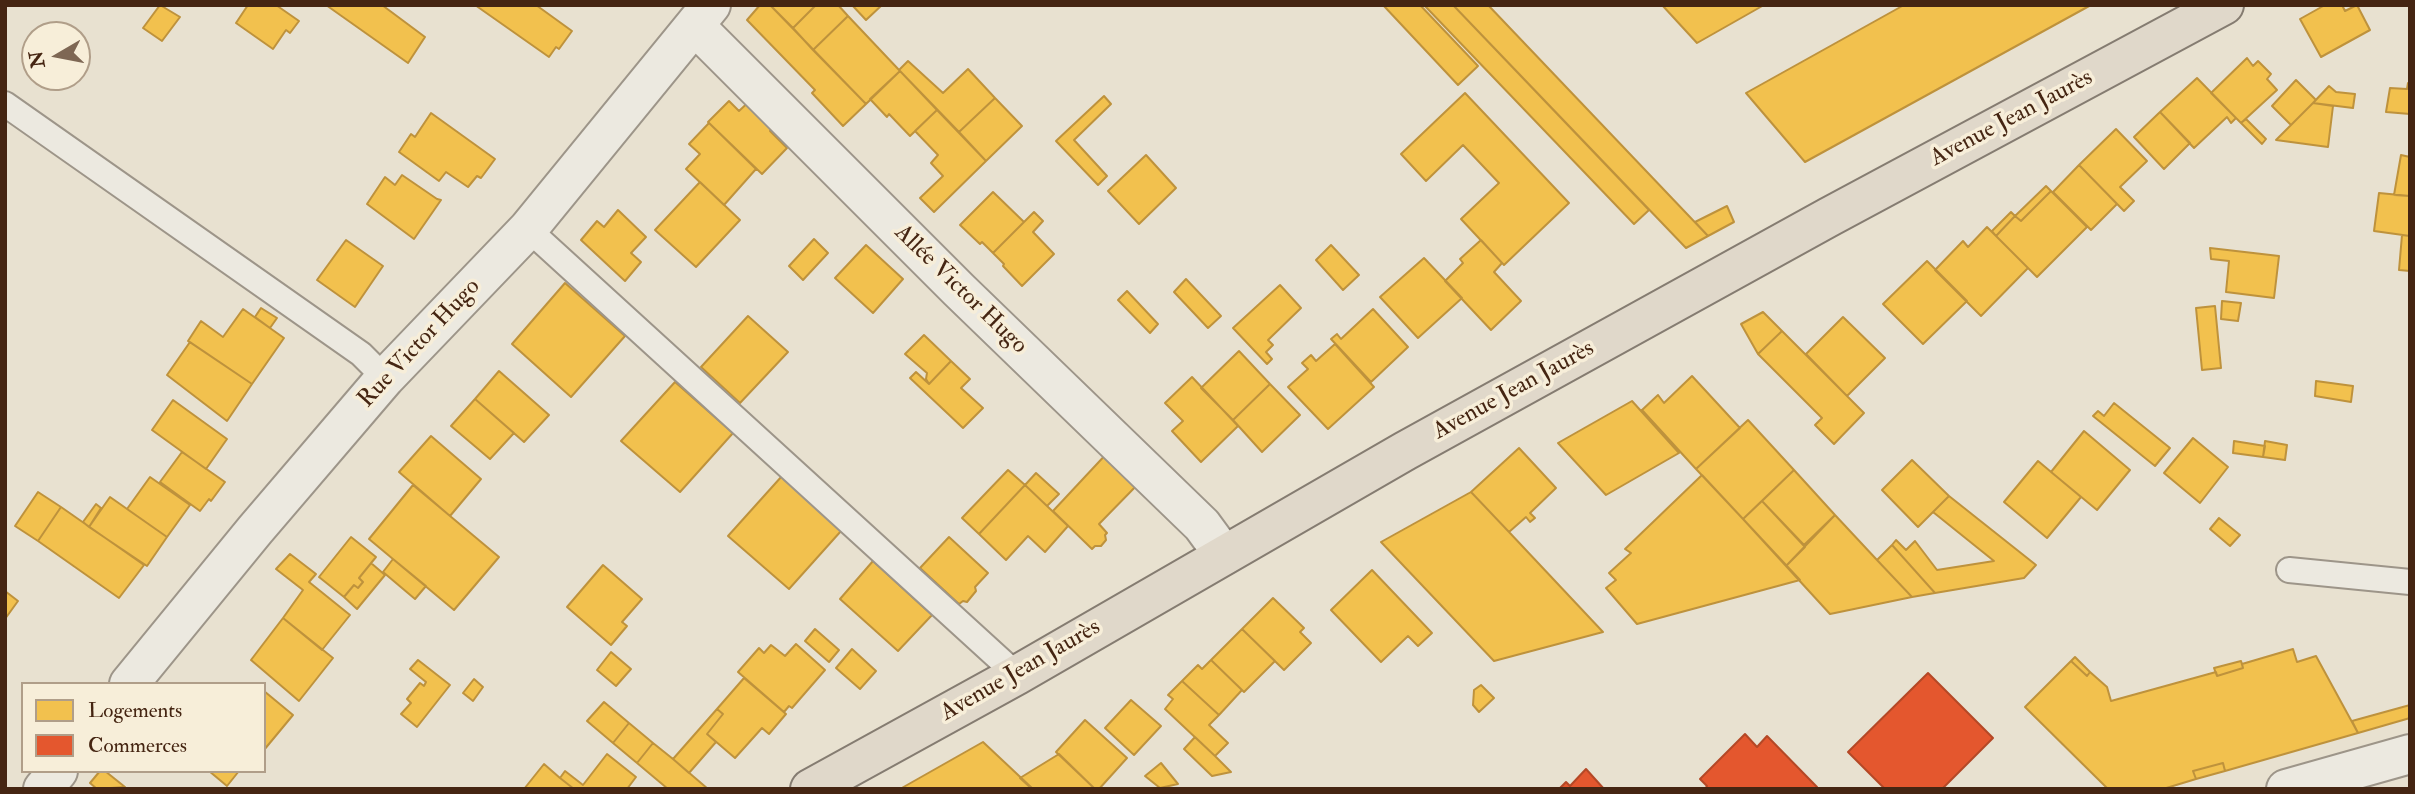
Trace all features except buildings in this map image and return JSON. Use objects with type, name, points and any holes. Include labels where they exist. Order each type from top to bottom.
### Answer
[{"type":"main road","name":"Avenue Jean Jaurès","points":[[810,789],[1017,675],[1405,451],[1829,217],[2224,5]]},
{"type":"street","name":"Allée Victor Hugo","points":[[703,16],[949,280],[1202,525],[1224,555]]},
{"type":"street","name":"Rue Victor Hugo","points":[[131,682],[255,530],[385,378],[528,229],[703,16]]},
{"type":"street","points":[[2286,789],[2410,754]]},
{"type":"lane","points":[[5,104],[361,354],[385,378]]},
{"type":"lane","points":[[528,229],[1017,675]]},
{"type":"lane","points":[[2288,570],[2410,582]]}]
